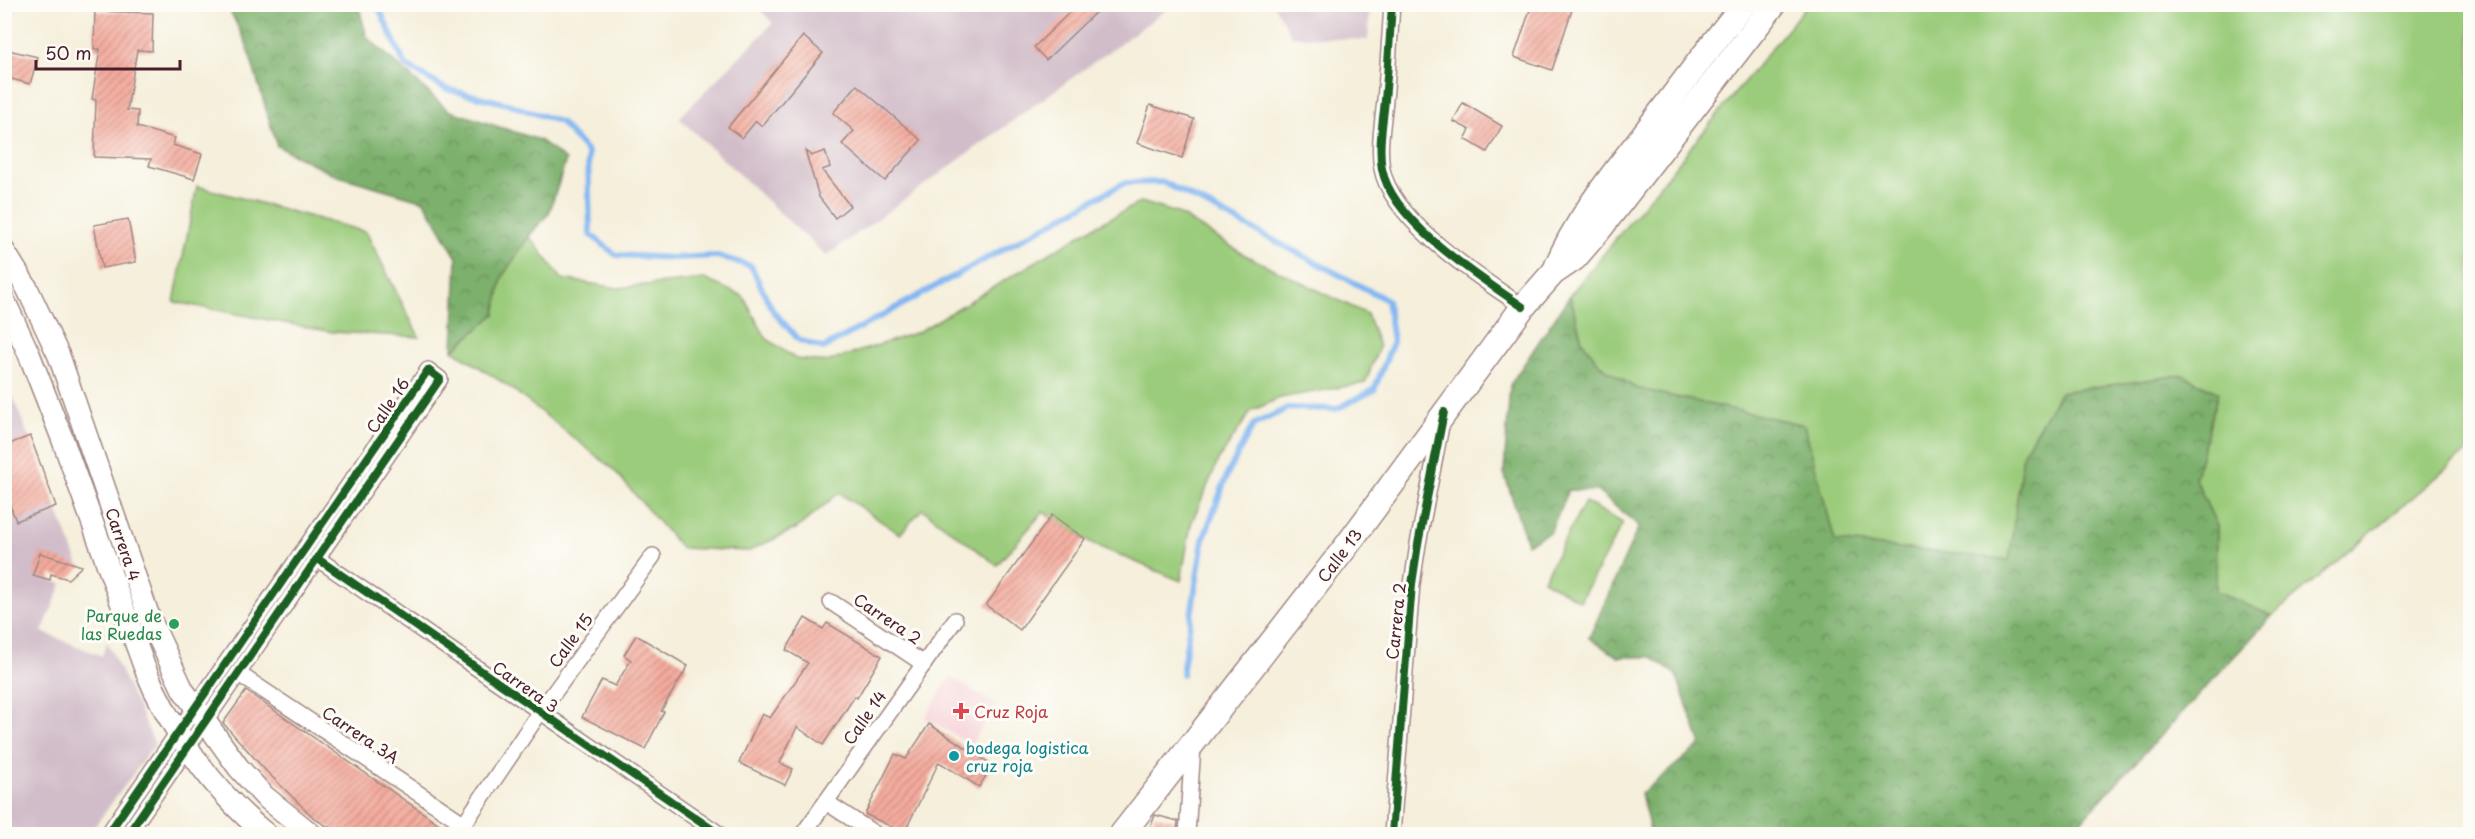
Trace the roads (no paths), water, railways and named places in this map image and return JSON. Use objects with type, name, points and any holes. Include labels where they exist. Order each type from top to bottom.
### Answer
[{"type":"main road","points":[[1553,273],[1564,248],[1601,190],[1744,4]]},
{"type":"main road","points":[[1553,273],[1575,258],[1599,230],[1774,4]]},
{"type":"main road","name":"Carrera 4","points":[[4,251],[27,288],[59,356],[145,605],[172,671],[200,716],[238,767],[264,796],[311,834]]},
{"type":"main road","name":"Calle 13","points":[[1122,834],[1345,548],[1523,307],[1553,273]]},
{"type":"main road","name":"Carrera 4","points":[[4,300],[29,354],[154,690],[183,741],[234,803],[266,834]]},
{"type":"main road","points":[[124,610],[145,605]]},
{"type":"street","points":[[1392,4],[1382,170],[1393,194],[1410,217],[1447,253],[1523,307]]},
{"type":"street","name":"Calle 16","points":[[128,834],[183,741],[428,370],[440,379],[239,674],[200,716]]},
{"type":"street","name":"Carrera 2","points":[[1392,834],[1412,584],[1444,412]]},
{"type":"street","name":"Calle 15","points":[[460,829],[540,712],[653,556]]},
{"type":"street","name":"Carrera 3","points":[[318,559],[719,834]]},
{"type":"street","name":"Carrera 2","points":[[831,602],[924,664]]},
{"type":"street","name":"Calle 14","points":[[803,834],[955,620]]},
{"type":"street","name":"Carrera 3A","points":[[239,674],[460,829]]},
{"type":"street","name":"Calle 16","points":[[108,834],[183,741]]},
{"type":"street","points":[[1187,834],[1193,743]]},
{"type":"street","points":[[826,802],[875,834]]},
{"type":"waterway","points":[[377,4],[405,65],[446,89],[508,104],[560,122],[588,153],[590,234],[616,255],[674,258],[717,256],[751,266],[773,311],[799,340],[823,348],[1124,183],[1163,182],[1387,300],[1393,342],[1374,390],[1336,409],[1288,408],[1253,425],[1227,475],[1203,540],[1182,674]]},
{"type":"place","name":"Parque de las Ruedas","points":[[174,624]]},
{"type":"place","name":"Cruz Roja","points":[[961,711]]},
{"type":"place","name":"bodega logistica cruz roja","points":[[954,756]]}]
